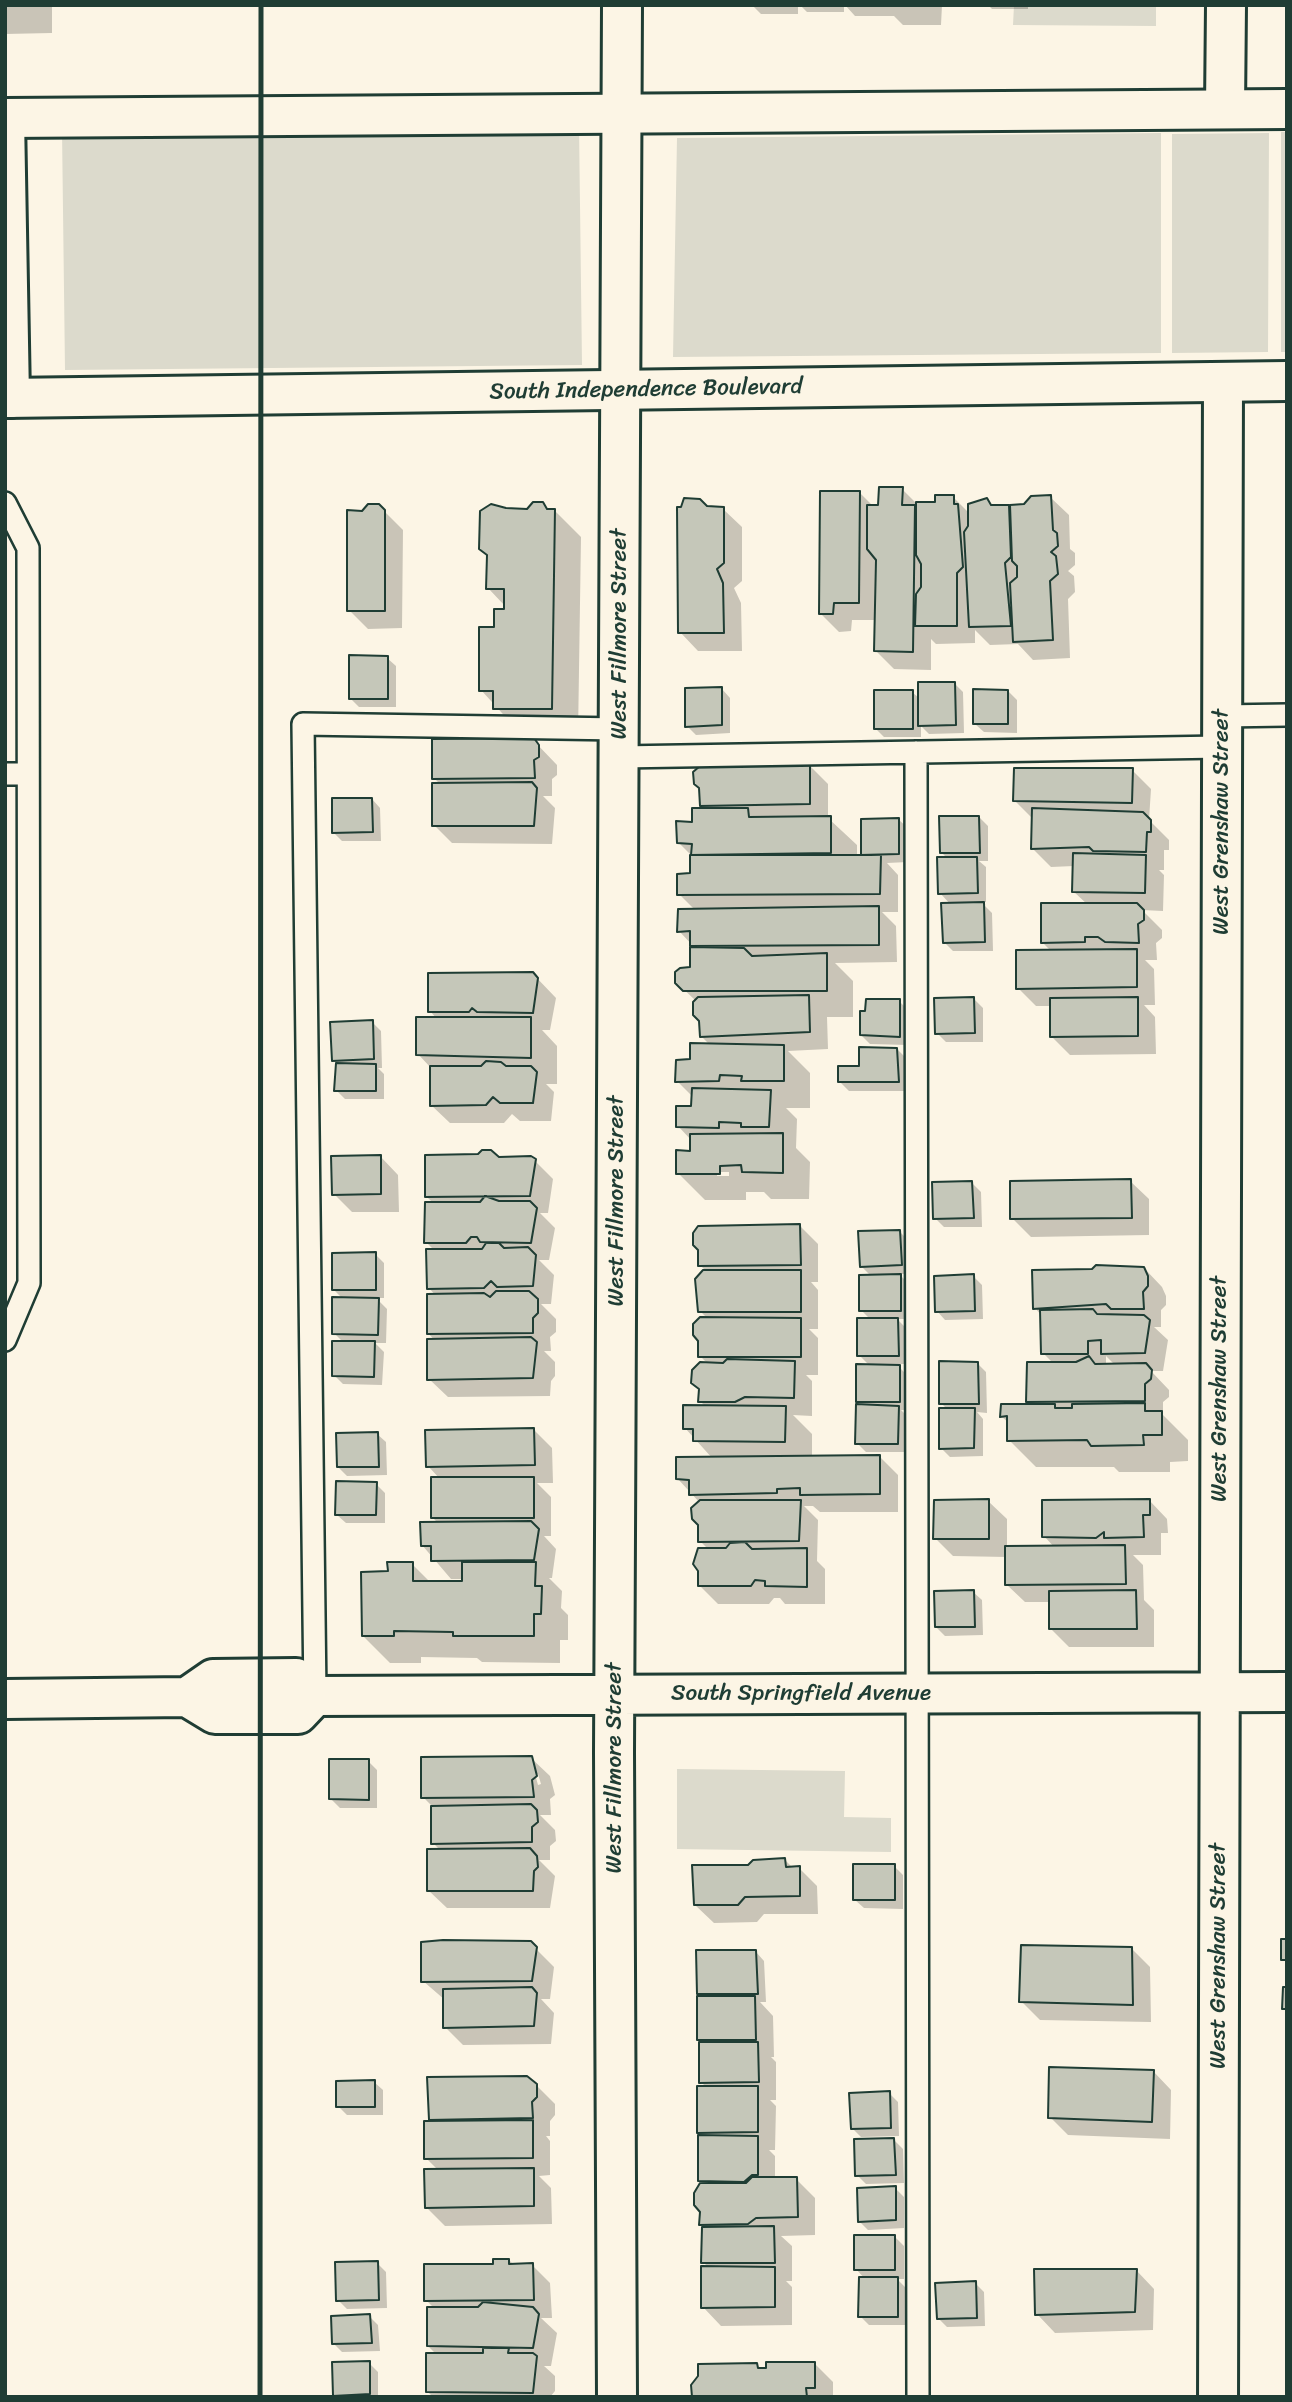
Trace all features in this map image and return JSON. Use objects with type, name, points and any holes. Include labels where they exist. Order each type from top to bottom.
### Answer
[{"type":"street","name":"West Fillmore Street","points":[[617,2397],[615,1695],[622,5]]},
{"type":"street","points":[[1225,109],[1226,5]]},
{"type":"street","points":[[7,398],[5,118],[1287,109]]},
{"type":"street","name":"South Independence Boulevard","points":[[7,398],[1287,381]]},
{"type":"street","name":"West Grenshaw Street","points":[[1218,2397],[1223,382]]},
{"type":"street","name":"South Springfield Avenue","points":[[314,1696],[1287,1692]]},
{"type":"street","points":[[5,1699],[187,1697],[215,1714],[298,1714],[314,1696]]},
{"type":"lane","points":[[5,503],[28,548],[29,1283],[5,1340]]},
{"type":"lane","points":[[314,1696],[303,724],[620,743],[916,752],[1222,732],[1287,715]]},
{"type":"lane","points":[[916,752],[918,2397]]},
{"type":"lane","points":[[5,774],[28,774]]},
{"type":"shaded area","points":[[1014,5],[1156,5],[1156,26],[1013,25]]},
{"type":"shaded area","points":[[579,125],[582,365],[65,370],[62,130]]},
{"type":"shaded area","points":[[1281,132],[1287,132],[1287,352],[1281,352]]},
{"type":"shaded area","points":[[1161,133],[1161,353],[673,357],[677,138]]},
{"type":"shaded area","points":[[1269,133],[1268,352],[1172,353],[1172,134]]},
{"type":"shaded area","points":[[677,1769],[845,1771],[844,1817],[891,1818],[891,1852],[677,1849]]},
{"type":"building","points":[[879,487],[903,487],[902,505],[915,505],[913,652],[874,651],[876,560],[867,549],[867,505],[878,505]]},
{"type":"building","points":[[820,491],[860,491],[859,603],[834,603],[833,614],[819,614]]},
{"type":"building","points":[[935,495],[954,495],[954,504],[958,504],[963,567],[957,573],[957,626],[915,626],[916,594],[921,587],[921,564],[916,555],[916,502],[935,502]]},
{"type":"building","points":[[1051,495],[1053,530],[1057,533],[1058,546],[1051,552],[1056,556],[1058,574],[1050,581],[1053,640],[1013,642],[1010,583],[1017,577],[1017,566],[1012,561],[1010,505],[1024,504],[1031,496]]},
{"type":"building","points":[[684,498],[700,499],[707,506],[724,507],[724,563],[717,569],[723,583],[724,633],[678,633],[677,507],[681,507]]},
{"type":"building","points":[[987,498],[991,505],[1009,505],[1011,557],[1005,563],[1011,626],[969,627],[964,532],[968,526],[968,504]]},
{"type":"building","points":[[533,502],[543,502],[547,509],[555,509],[552,709],[493,709],[493,691],[479,691],[479,627],[494,627],[494,609],[504,609],[504,589],[486,589],[487,555],[479,549],[480,511],[491,504],[527,509]]},
{"type":"building","points":[[368,504],[379,504],[385,510],[385,611],[347,611],[347,510],[362,511]]},
{"type":"building","points":[[349,655],[388,656],[388,699],[349,699]]},
{"type":"building","points":[[918,682],[955,682],[956,725],[918,726]]},
{"type":"building","points":[[722,687],[722,725],[685,727],[685,688]]},
{"type":"building","points":[[973,689],[1008,690],[1008,724],[973,724]]},
{"type":"building","points":[[874,690],[913,690],[913,729],[874,729]]},
{"type":"building","points":[[534,738],[539,745],[539,757],[534,760],[535,778],[432,779],[432,739]]},
{"type":"building","points":[[810,764],[810,804],[700,806],[699,788],[694,784],[693,772],[700,766]]},
{"type":"building","points":[[1014,768],[1133,768],[1132,803],[1013,801]]},
{"type":"building","points":[[532,782],[537,788],[534,826],[432,826],[432,783]]},
{"type":"building","points":[[332,798],[372,798],[373,832],[332,833]]},
{"type":"building","points":[[692,808],[748,808],[749,817],[831,816],[831,853],[691,855],[692,844],[677,843],[676,821],[692,822]]},
{"type":"building","points":[[1032,808],[1143,812],[1151,820],[1146,852],[1093,851],[1089,847],[1031,849]]},
{"type":"building","points":[[939,816],[979,816],[980,853],[940,853]]},
{"type":"building","points":[[899,818],[899,854],[861,855],[861,819]]},
{"type":"building","points":[[1073,853],[1146,855],[1145,893],[1072,892]]},
{"type":"building","points":[[690,855],[881,855],[880,894],[677,895],[677,874],[690,873]]},
{"type":"building","points":[[937,857],[977,857],[978,893],[938,894]]},
{"type":"building","points":[[984,902],[985,942],[943,943],[941,903]]},
{"type":"building","points":[[1041,903],[1137,903],[1144,910],[1144,920],[1138,924],[1139,943],[1105,942],[1098,937],[1085,937],[1085,942],[1041,943]]},
{"type":"building","points":[[879,906],[879,945],[690,946],[690,931],[677,932],[678,909]]},
{"type":"building","points":[[690,947],[744,948],[752,956],[827,953],[827,991],[683,991],[675,983],[675,972],[680,968],[690,967]]},
{"type":"building","points":[[1137,949],[1137,987],[1016,989],[1016,950]]},
{"type":"building","points":[[533,972],[538,978],[533,1013],[477,1012],[472,1008],[469,1012],[428,1012],[428,973]]},
{"type":"building","points":[[809,995],[810,1032],[700,1037],[699,1021],[693,1015],[693,1002],[698,997]]},
{"type":"building","points":[[974,997],[975,1033],[935,1034],[934,998]]},
{"type":"building","points":[[1138,997],[1138,1036],[1050,1037],[1050,998]]},
{"type":"building","points":[[866,999],[900,999],[900,1037],[860,1035],[860,1011],[865,1011]]},
{"type":"building","points":[[416,1017],[531,1017],[531,1058],[416,1055]]},
{"type":"building","points":[[373,1020],[374,1059],[332,1061],[330,1022]]},
{"type":"building","points":[[690,1043],[784,1045],[784,1081],[741,1081],[742,1076],[720,1075],[719,1081],[675,1082],[676,1060],[690,1059]]},
{"type":"building","points":[[859,1047],[897,1048],[899,1082],[838,1082],[838,1066],[859,1066]]},
{"type":"building","points":[[486,1061],[501,1062],[506,1066],[531,1066],[537,1072],[533,1103],[500,1103],[493,1097],[486,1105],[430,1106],[430,1066],[481,1066]]},
{"type":"building","points":[[336,1063],[376,1064],[376,1091],[334,1091]]},
{"type":"building","points":[[692,1088],[771,1090],[769,1127],[741,1127],[741,1123],[719,1122],[719,1128],[676,1127],[676,1106],[691,1106]]},
{"type":"building","points":[[783,1133],[783,1173],[742,1172],[741,1165],[720,1166],[720,1174],[676,1174],[676,1150],[690,1151],[690,1134]]},
{"type":"building","points":[[482,1150],[491,1150],[499,1157],[531,1156],[536,1159],[530,1196],[425,1197],[425,1155],[478,1154]]},
{"type":"building","points":[[381,1155],[381,1194],[332,1195],[331,1156]]},
{"type":"building","points":[[1131,1179],[1132,1218],[1010,1219],[1010,1181]]},
{"type":"building","points":[[972,1181],[974,1218],[933,1219],[932,1182]]},
{"type":"building","points":[[485,1196],[499,1201],[530,1201],[537,1208],[531,1243],[480,1242],[477,1237],[471,1237],[466,1243],[424,1243],[425,1202],[480,1202]]},
{"type":"building","points":[[800,1224],[801,1265],[698,1266],[698,1250],[693,1245],[693,1233],[698,1226]]},
{"type":"building","points":[[900,1230],[902,1265],[860,1267],[858,1231]]},
{"type":"building","points":[[486,1243],[499,1243],[504,1248],[528,1247],[536,1255],[533,1286],[497,1287],[491,1281],[484,1288],[427,1289],[426,1249],[482,1249]]},
{"type":"building","points":[[376,1252],[376,1290],[332,1290],[332,1253]]},
{"type":"building","points":[[1096,1265],[1144,1267],[1148,1286],[1143,1292],[1144,1309],[1111,1309],[1106,1304],[1033,1309],[1032,1270],[1092,1269]]},
{"type":"building","points":[[703,1270],[801,1270],[801,1312],[698,1312],[695,1279]]},
{"type":"building","points":[[901,1274],[901,1311],[859,1311],[859,1275]]},
{"type":"building","points":[[974,1274],[975,1311],[935,1312],[934,1276]]},
{"type":"building","points":[[496,1291],[529,1291],[538,1299],[538,1313],[533,1318],[533,1333],[427,1334],[427,1294],[484,1293],[490,1297]]},
{"type":"building","points":[[332,1297],[379,1298],[378,1335],[332,1334]]},
{"type":"building","points":[[1093,1309],[1097,1314],[1144,1315],[1150,1320],[1145,1353],[1101,1354],[1101,1340],[1088,1341],[1088,1354],[1041,1354],[1040,1310]]},
{"type":"building","points":[[700,1317],[801,1318],[801,1357],[698,1357],[698,1341],[693,1335],[693,1324]]},
{"type":"building","points":[[857,1318],[898,1318],[899,1356],[857,1356]]},
{"type":"building","points":[[531,1337],[537,1342],[533,1378],[427,1380],[427,1339]]},
{"type":"building","points":[[332,1341],[375,1341],[374,1377],[332,1376]]},
{"type":"building","points":[[1089,1356],[1095,1364],[1146,1363],[1152,1370],[1151,1379],[1145,1384],[1145,1401],[1026,1402],[1027,1362],[1076,1362]]},
{"type":"building","points":[[727,1359],[795,1361],[794,1398],[745,1397],[735,1402],[698,1402],[699,1389],[691,1383],[692,1370],[700,1362],[723,1363]]},
{"type":"building","points":[[939,1361],[978,1362],[979,1404],[939,1404]]},
{"type":"building","points":[[856,1364],[900,1365],[900,1402],[856,1402]]},
{"type":"building","points":[[1145,1403],[1145,1411],[1162,1411],[1162,1435],[1143,1435],[1144,1445],[1091,1446],[1087,1440],[1007,1441],[1007,1416],[1000,1417],[1001,1404],[1055,1404],[1055,1408],[1072,1408],[1072,1404]]},
{"type":"building","points":[[856,1404],[899,1406],[898,1444],[855,1444]]},
{"type":"building","points":[[683,1405],[786,1406],[785,1442],[693,1441],[693,1429],[683,1429]]},
{"type":"building","points":[[939,1408],[975,1408],[974,1448],[939,1449]]},
{"type":"building","points":[[534,1428],[535,1465],[426,1467],[425,1430]]},
{"type":"building","points":[[378,1432],[379,1467],[337,1467],[336,1433]]},
{"type":"building","points":[[880,1455],[880,1494],[800,1495],[800,1488],[777,1489],[777,1493],[689,1495],[689,1480],[676,1479],[676,1457]]},
{"type":"building","points":[[431,1477],[534,1477],[534,1518],[431,1518]]},
{"type":"building","points":[[336,1481],[377,1482],[376,1515],[335,1515]]},
{"type":"building","points":[[989,1499],[989,1539],[933,1539],[934,1500]]},
{"type":"building","points":[[1150,1499],[1150,1515],[1143,1515],[1144,1537],[1104,1538],[1104,1532],[1096,1538],[1042,1537],[1042,1500]]},
{"type":"building","points":[[700,1500],[801,1500],[799,1541],[698,1542],[698,1525],[692,1519],[691,1508]]},
{"type":"building","points":[[531,1521],[539,1529],[534,1560],[431,1561],[431,1546],[421,1546],[420,1522]]},
{"type":"building","points":[[745,1542],[752,1549],[807,1548],[807,1587],[765,1586],[765,1581],[755,1580],[751,1586],[698,1586],[698,1571],[693,1564],[698,1548],[726,1548],[730,1543]]},
{"type":"building","points":[[1125,1545],[1126,1584],[1005,1585],[1005,1546]]},
{"type":"building","points":[[387,1562],[413,1562],[413,1581],[462,1581],[462,1562],[536,1562],[535,1586],[542,1586],[541,1614],[534,1614],[534,1636],[453,1636],[453,1632],[394,1631],[394,1636],[362,1636],[361,1572],[388,1571]]},
{"type":"building","points":[[974,1590],[975,1627],[935,1627],[934,1591]]},
{"type":"building","points":[[1136,1590],[1137,1629],[1049,1629],[1049,1591]]},
{"type":"building","points":[[532,1756],[537,1776],[532,1780],[534,1797],[421,1798],[421,1757]]},
{"type":"building","points":[[329,1759],[369,1759],[369,1800],[329,1799]]},
{"type":"building","points":[[531,1804],[537,1810],[538,1822],[532,1827],[532,1842],[431,1844],[431,1806]]},
{"type":"building","points":[[530,1848],[537,1856],[538,1867],[534,1871],[533,1891],[427,1891],[427,1849]]},
{"type":"building","points":[[785,1858],[786,1867],[800,1866],[800,1896],[745,1897],[738,1905],[694,1905],[692,1865],[748,1865],[753,1860]]},
{"type":"building","points":[[853,1864],[895,1864],[895,1900],[853,1900]]},
{"type":"building","points":[[1281,1939],[1287,1939],[1287,1960],[1281,1960]]},
{"type":"building","points":[[531,1941],[537,1947],[532,1981],[421,1982],[421,1942]]},
{"type":"building","points":[[1021,1945],[1132,1947],[1133,2005],[1019,2002]]},
{"type":"building","points":[[696,1950],[756,1950],[758,1994],[697,1994]]},
{"type":"building","points":[[532,1987],[537,1993],[534,2026],[443,2028],[443,1989]]},
{"type":"building","points":[[1283,1987],[1287,1987],[1287,2009],[1282,2009]]},
{"type":"building","points":[[697,1996],[755,1996],[756,2040],[697,2040]]},
{"type":"building","points":[[699,2042],[758,2042],[759,2082],[699,2083]]},
{"type":"building","points":[[1049,2067],[1154,2070],[1152,2122],[1048,2118]]},
{"type":"building","points":[[527,2076],[537,2084],[537,2097],[532,2102],[533,2118],[429,2120],[427,2077]]},
{"type":"building","points":[[375,2080],[375,2107],[336,2107],[336,2081]]},
{"type":"building","points":[[697,2086],[758,2086],[758,2132],[697,2133]]},
{"type":"building","points":[[890,2091],[891,2128],[851,2129],[849,2093]]},
{"type":"building","points":[[533,2120],[533,2158],[424,2159],[424,2121]]},
{"type":"building","points":[[698,2135],[758,2136],[758,2175],[752,2175],[744,2182],[698,2181]]},
{"type":"building","points":[[894,2138],[896,2175],[855,2176],[854,2139]]},
{"type":"building","points":[[534,2168],[534,2206],[425,2208],[424,2169]]},
{"type":"building","points":[[752,2177],[797,2177],[798,2217],[756,2218],[748,2224],[699,2225],[700,2212],[694,2205],[694,2193],[700,2183],[746,2183]]},
{"type":"building","points":[[896,2186],[896,2220],[858,2222],[857,2188]]},
{"type":"building","points":[[774,2226],[775,2263],[701,2263],[702,2227]]},
{"type":"building","points":[[854,2235],[895,2235],[895,2270],[854,2270]]},
{"type":"building","points":[[493,2259],[509,2259],[509,2264],[533,2263],[534,2300],[424,2301],[424,2264],[493,2264]]},
{"type":"building","points":[[378,2261],[379,2300],[336,2301],[335,2262]]},
{"type":"building","points":[[701,2266],[775,2267],[775,2307],[701,2308]]},
{"type":"building","points":[[1034,2269],[1137,2269],[1135,2312],[1035,2315]]},
{"type":"building","points":[[859,2277],[898,2277],[898,2317],[858,2317]]},
{"type":"building","points":[[976,2281],[977,2318],[937,2319],[935,2283]]},
{"type":"building","points":[[483,2302],[533,2307],[539,2314],[533,2348],[427,2346],[427,2307],[478,2307]]},
{"type":"building","points":[[370,2314],[372,2343],[332,2344],[331,2316]]},
{"type":"building","points":[[483,2348],[509,2348],[508,2353],[533,2353],[537,2356],[533,2393],[426,2392],[426,2353],[483,2353]]},
{"type":"building","points":[[370,2361],[370,2394],[333,2396],[332,2362]]},
{"type":"building","points":[[766,2362],[815,2362],[815,2388],[806,2388],[807,2397],[692,2397],[691,2385],[698,2376],[698,2364],[757,2363],[758,2368],[766,2368]]},
{"type":"railway","points":[[260,2397],[261,5]]}]
